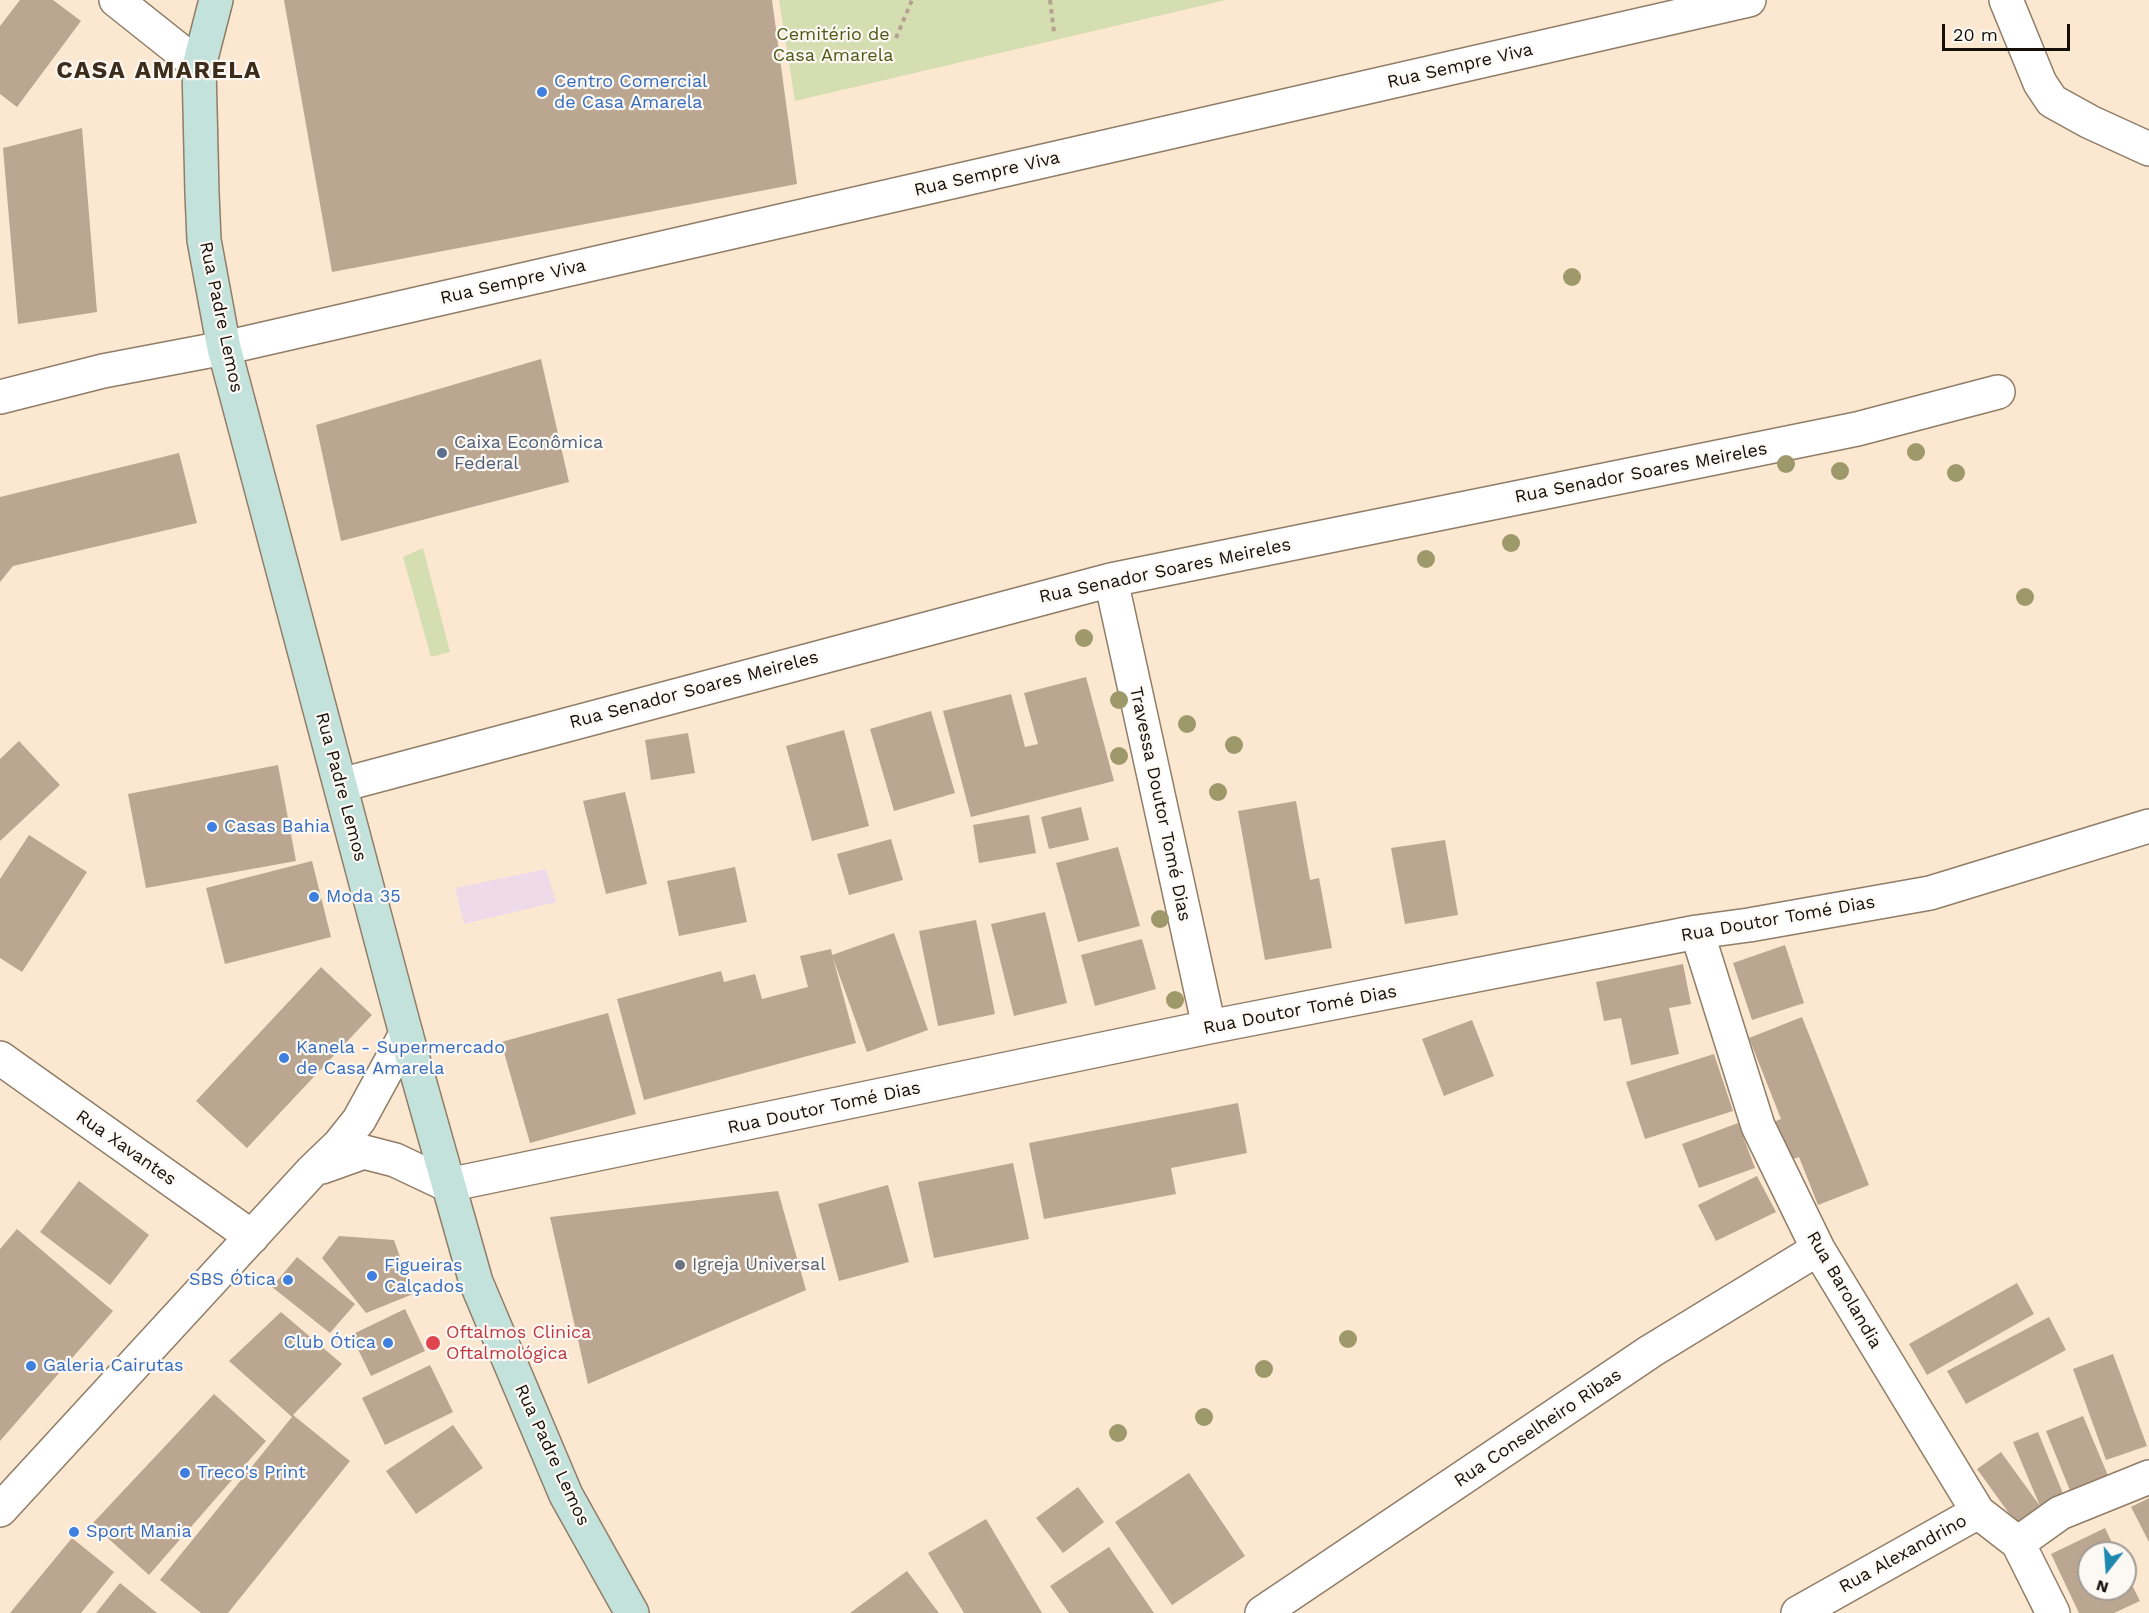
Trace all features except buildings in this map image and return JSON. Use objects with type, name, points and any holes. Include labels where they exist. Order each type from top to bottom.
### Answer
[{"type":"main road","name":"Rua Padre Lemos","points":[[216,0],[200,66],[204,240],[224,348],[406,1034],[476,1282],[562,1484],[632,1613]]},
{"type":"street","points":[[116,0],[200,66]]},
{"type":"street","name":"Rua Sempre Viva","points":[[0,397],[103,371],[224,348],[1749,0]]},
{"type":"street","points":[[2006,0],[2040,83],[2052,101],[2090,122],[2149,148]]},
{"type":"street","name":"Rua Senador Soares Meireles","points":[[340,785],[1111,580],[1857,429],[1998,392]]},
{"type":"street","name":"Travessa Doutor Tomé Dias","points":[[1111,580],[1209,1027]]},
{"type":"street","name":"Rua Doutor Tomé Dias","points":[[448,1185],[1209,1027],[1697,932],[1930,893],[2149,826]]},
{"type":"street","name":"Rua Barolandia","points":[[1697,932],[1758,1126],[1818,1249],[1978,1512],[2018,1543],[2053,1613]]},
{"type":"street","points":[[0,1510],[312,1171],[339,1145],[359,1120],[406,1034]]},
{"type":"street","name":"Rua Xavantes","points":[[0,1058],[252,1237]]},
{"type":"street","points":[[312,1171],[364,1152],[395,1160],[448,1185]]},
{"type":"street","name":"Rua Conselheiro Ribas","points":[[1262,1613],[1651,1351],[1818,1249]]},
{"type":"street","points":[[2018,1543],[2060,1513],[2149,1478]]},
{"type":"street","name":"Rua Alexandrino","points":[[1798,1613],[1978,1512]]},
{"type":"path","points":[[896,38],[912,0]]},
{"type":"path","points":[[1050,0],[1054,33]]},
{"type":"shaded area","points":[[546,869],[556,902],[464,924],[455,888]]},
{"type":"green space","name":"Cemitério de Casa Amarela","points":[[779,0],[1226,0],[795,101]]},
{"type":"green space","points":[[423,548],[450,652],[431,657],[403,557]]},
{"type":"place","name":"Centro Comercial de Casa Amarela","points":[[542,92]]},
{"type":"place","name":"Caixa Econômica Federal","points":[[442,453]]},
{"type":"place","name":"Casas Bahia","points":[[212,827]]},
{"type":"place","name":"Moda 35","points":[[314,897]]},
{"type":"place","name":"Kanela - Supermercado de Casa Amarela","points":[[284,1058]]},
{"type":"place","name":"Igreja Universal","points":[[680,1265]]},
{"type":"place","name":"Figueiras Calçados","points":[[372,1276]]},
{"type":"place","name":"SBS Ótica","points":[[288,1280]]},
{"type":"place","name":"Club Ótica","points":[[388,1343]]},
{"type":"place","name":"Oftalmos Clinica Oftalmológica","points":[[433,1343]]},
{"type":"place","name":"Galeria Cairutas","points":[[31,1366]]},
{"type":"place","name":"Treco's Print","points":[[185,1473]]},
{"type":"place","name":"Sport Mania","points":[[74,1532]]},
{"type":"district","name":"CASA AMARELA","points":[[159,71]]}]
